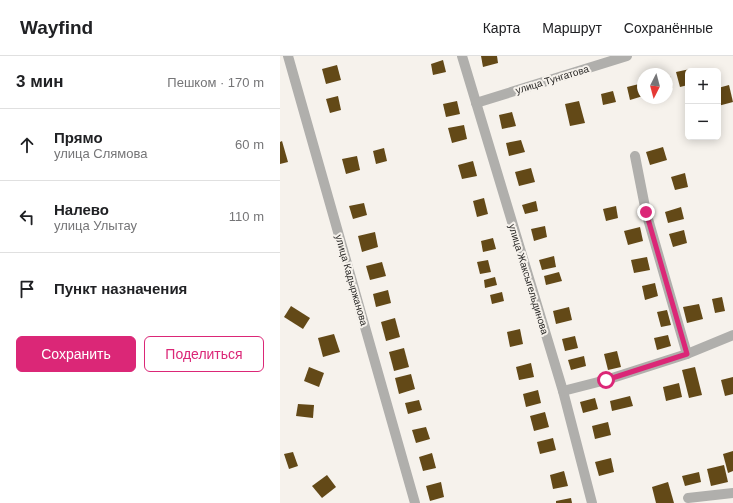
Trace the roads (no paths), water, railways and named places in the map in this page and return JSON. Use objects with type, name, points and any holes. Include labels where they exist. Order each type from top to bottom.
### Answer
[{"type":"street","name":"улица Кадыржанова","points":[[288,56],[415,503]]},
{"type":"street","name":"улица Жаксыгельдинова","points":[[462,56],[563,391],[592,503]]},
{"type":"street","name":"улица Тунгатова","points":[[476,103],[627,56]]},
{"type":"street","points":[[635,156],[646,212],[687,354]]},
{"type":"street","points":[[563,391],[606,380],[687,354],[733,335]]},
{"type":"street","points":[[688,498],[729,497]]}]
